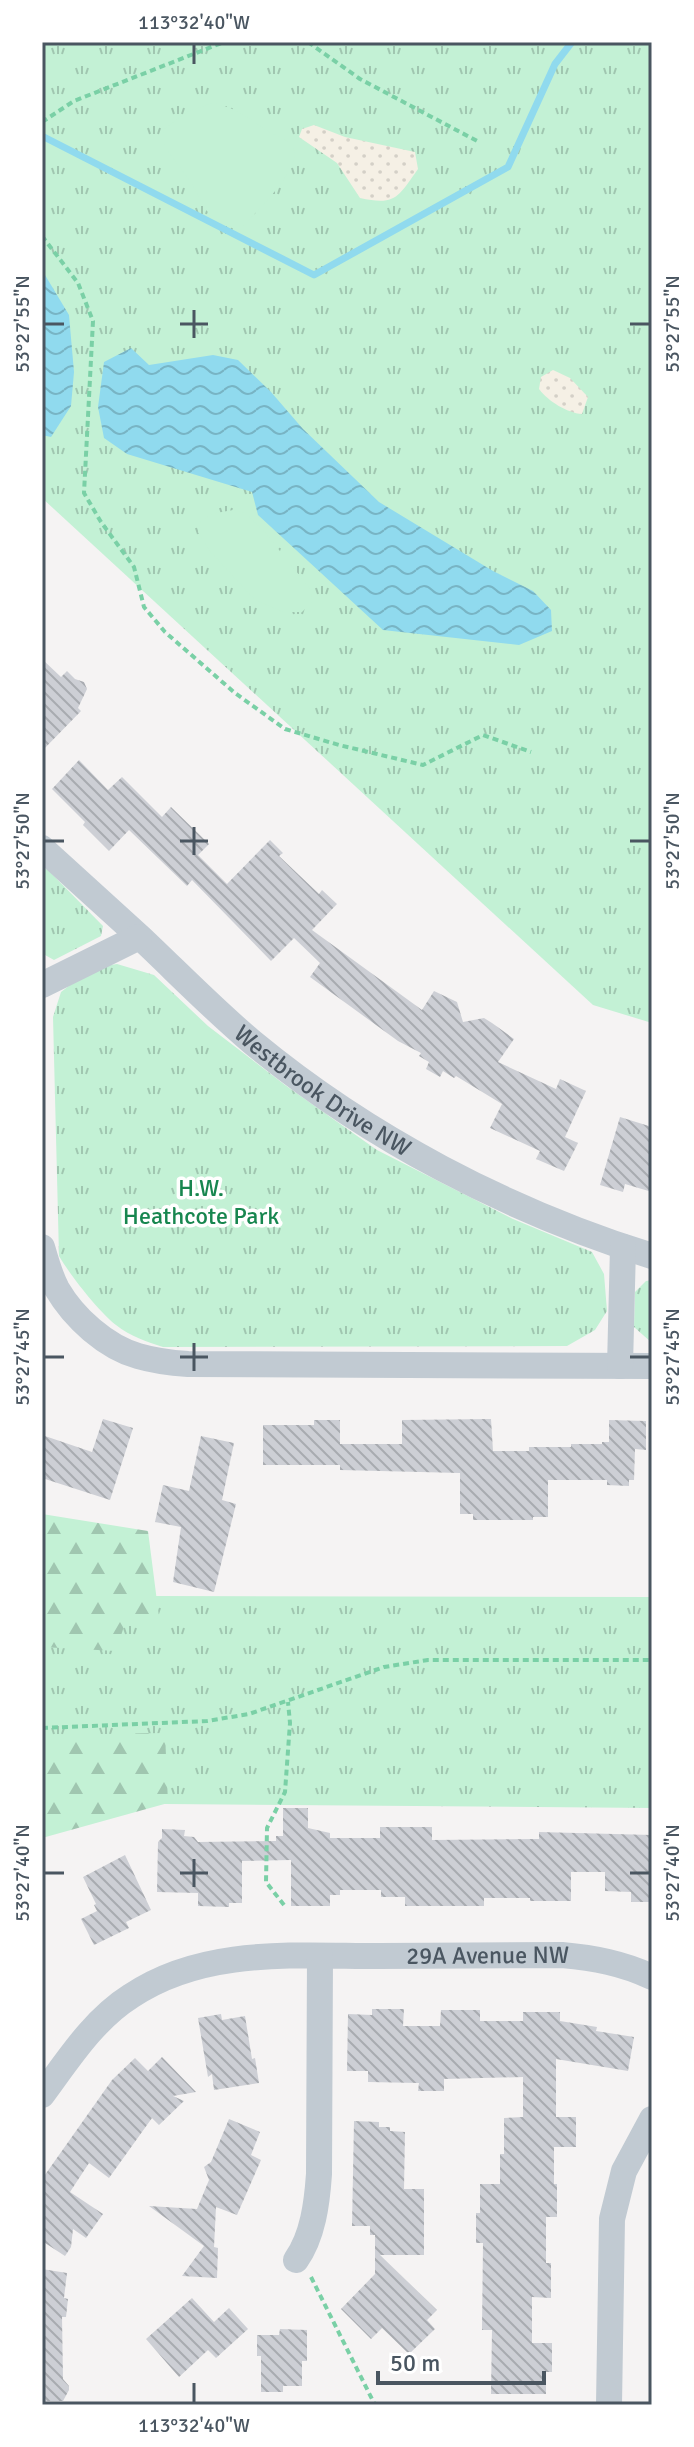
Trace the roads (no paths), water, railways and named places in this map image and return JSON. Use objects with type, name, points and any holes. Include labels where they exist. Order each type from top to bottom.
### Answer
[{"type":"street","name":"Westbrook Drive NW","points":[[42,848],[252,1042],[340,1107],[439,1166],[554,1220],[652,1256]]},
{"type":"street","points":[[42,985],[139,937]]},
{"type":"street","points":[[42,1247],[57,1289],[84,1323],[117,1347],[161,1362],[652,1366]]},
{"type":"street","points":[[620,1366],[623,1247]]},
{"type":"street","name":"29A Avenue NW","points":[[42,2095],[93,2028],[128,1997],[147,1985],[217,1961],[258,1957],[562,1955],[622,1964],[652,1977]]},
{"type":"street","points":[[298,2256],[315,2209],[319,2174],[320,1956]]},
{"type":"street","points":[[609,2405],[612,2219],[624,2171],[652,2119]]},
{"type":"water","points":[[42,270],[69,315],[74,372],[71,406],[51,437],[42,435]]},
{"type":"water","points":[[131,348],[149,365],[213,355],[238,360],[303,429],[379,502],[493,571],[533,591],[551,610],[552,631],[519,645],[383,630],[258,515],[252,492],[127,454],[104,438],[98,407],[104,362]]},
{"type":"waterway","points":[[42,136],[314,275],[508,167],[555,64],[572,42]]},
{"type":"park label","name":"H.W. Heathcote Park","points":[[201,1202]]}]
